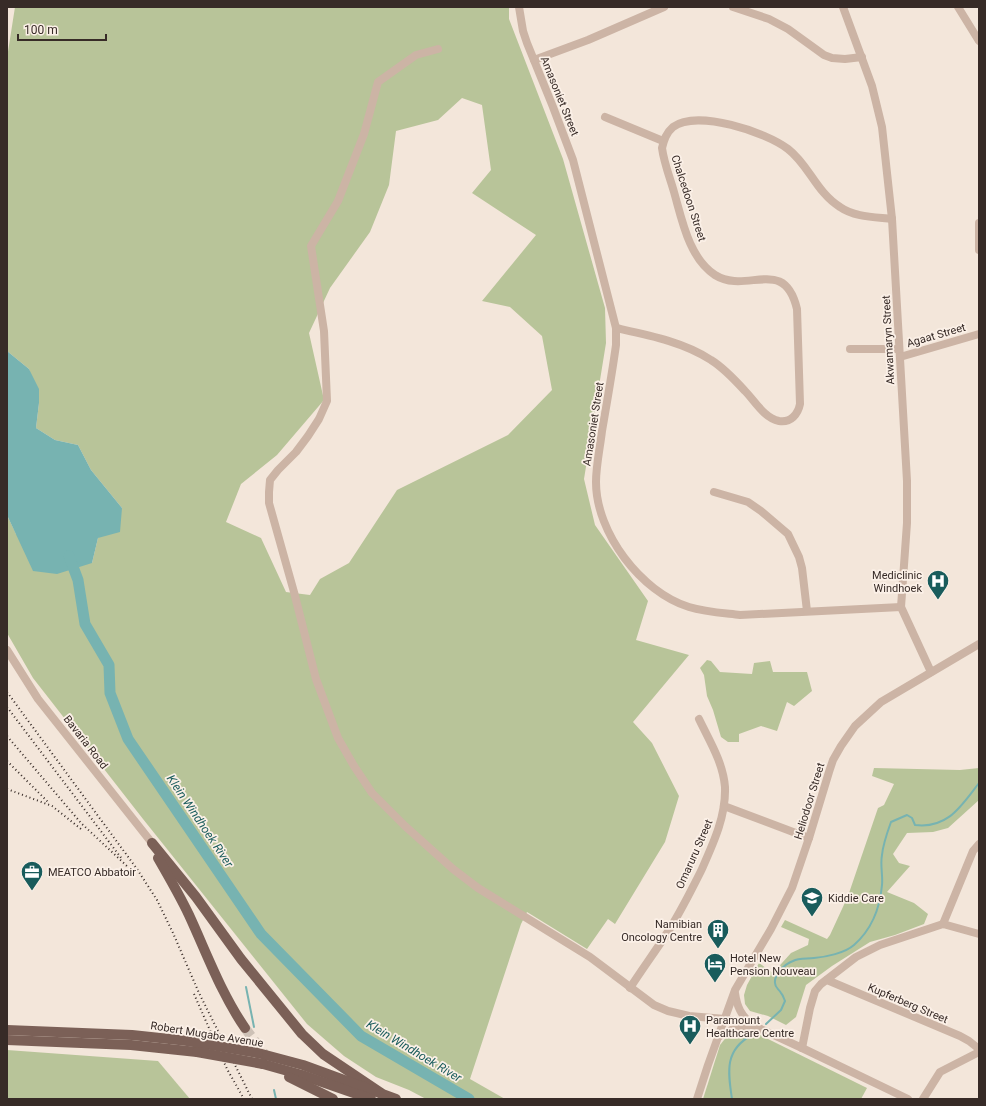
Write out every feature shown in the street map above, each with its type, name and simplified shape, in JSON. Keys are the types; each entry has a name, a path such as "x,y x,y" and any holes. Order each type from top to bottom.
{"main road":[{"path":"152,843 188,913 216,979 245,1028"},
{"path":"152,843 196,897 241,959 302,1034 323,1054 381,1093"},
{"name":"Robert Mugabe Avenue","path":"7,1030 132,1035 188,1041 258,1053 303,1070 370,1099"},
{"name":"Robert Mugabe Avenue","path":"7,1040 124,1044 197,1052 303,1070 365,1087 396,1099"},
{"path":"289,1077 332,1099"}],"street":[{"name":"Amasoniet Street","path":"519,7 523,31 573,160 616,328 616,345 596,482 597,496 603,518 624,559 650,584 663,594 688,606 720,613 740,615 901,607"},
{"path":"534,60 588,40 664,7"},
{"path":"733,7 769,19 788,29 832,58 844,59 862,57"},
{"name":"Akwamaryn Street","path":"842,7 862,57 880,114 892,219 907,481 907,518 901,607 931,672"},
{"path":"958,7 979,42"},
{"path":"438,48 416,55 378,82 364,134 338,201 311,246 324,331 327,401 308,436 296,452 270,480 268,492 269,503 316,679 338,738 372,794 447,864 478,888 590,957 654,1005 668,1011 689,1016 725,1019 752,1024"},
{"path":"606,116 664,141 667,133 678,124 697,121 717,122 755,132 788,149 802,164 828,199 841,208 856,214 892,219"},
{"name":"Chalcedoon Street","path":"616,328 668,342 700,353 726,371 771,418 779,421 786,421 794,417 799,409 797,309 795,299 791,291 780,281 773,279 733,281 720,277 708,268 694,250 685,231 663,154 662,148 664,141"},
{"path":"979,223 979,250"},
{"name":"Agaat Street","path":"850,349 900,353 979,334"},
{"path":"714,492 748,502 788,534 799,557 802,568 807,611"},
{"name":"Heliodoor Street","path":"697,1099 735,990 778,917 792,888 833,760 855,726 880,702 979,644"},
{"name":"Bavaria Road","path":"7,650 38,699 152,843"},
{"name":"Omaruru Street","path":"630,988 670,929 716,838 721,822 725,787 720,764 699,719"},
{"path":"724,806 809,838"},
{"path":"943,924 973,851 979,844"},
{"path":"802,1048 812,999 821,984 868,950 943,924 979,934"},
{"name":"Kupferberg Street","path":"827,980 960,1036 969,1041 979,1051"},
{"path":"735,990 739,1010 744,1018 752,1024 908,1099"},
{"path":"718,1037 735,1028 752,1024"},
{"path":"924,1099 940,1072 979,1051"}],"green space":[{"path":"15,7 509,7 509,19 563,159 605,308 606,343 584,479 595,525 648,601 636,640 689,655 633,722 652,743 679,796 665,842 615,924 608,919 587,949 527,912 521,924 470,1079 505,1099 426,1099 409,1090 376,1077 344,1056 307,1024 143,819 33,678 7,633 7,515 16,534 92,563 98,538 122,508 91,470 78,445 55,440 36,428 39,403 29,369 7,351 7,58","holes":["462,98 482,105 491,170 472,193 536,235 482,301 510,307 542,336 552,390 508,435 397,490 349,563 320,579 310,595 286,592 261,538 226,522 241,484 277,455 324,400 309,333 330,288 370,232 389,185 396,131 438,120"]},
{"path":"707,660 711,661 720,672 752,674 754,663 770,661 773,672 807,672 812,691 794,706 787,702 777,731 761,726 739,734 739,742 728,742 721,737 707,696 704,675 700,668"},
{"path":"874,768 960,770 979,768 979,800 948,828 933,832 907,833 893,854 899,863 910,866 887,892 914,903 928,914 924,924 895,935 870,942 832,966 806,985 796,1017 786,1025 768,1016 750,1011 745,1004 744,995 747,985 759,963 773,973 791,953 808,945 809,939 781,927 785,920 827,939 830,935 848,896 878,808 884,805 894,784 872,776"},
{"path":"739,1030 752,1031 867,1088 861,1099 703,1099 720,1045 728,1035"},
{"path":"7,1050 158,1061 190,1099 7,1099"}],"water":[{"path":"7,351 29,369 39,389 36,428 55,440 78,445 91,470 122,508 120,532 98,538 92,563 57,574 33,571 7,515"}],"waterway":[{"name":"Klein Windhoek River","path":"69,556 78,580 85,624 109,665 110,693 128,739 261,934 361,1036 469,1099"},
{"path":"766,1024 781,1010 785,1001 775,983 776,976 784,967 795,960 824,957 846,950 860,939 870,925 877,910 881,894 881,862 885,838 891,822 907,815 912,818 915,825 926,825 945,820 960,807 979,783"},
{"path":"246,987 254,1027"},
{"path":"732,1099 729,1071 732,1055 736,1048 752,1035"},
{"path":"274,1090 276,1099"}],"tunnel":[{"path":"245,1028 268,1059"}],"railway":[{"path":"7,692 137,869 157,900 199,993 252,1099"},
{"path":"7,707 122,859"},
{"path":"7,736 81,823 129,868"},
{"path":"7,761 49,803"},
{"path":"7,789 52,806 81,829"},
{"path":"194,994 227,1069 244,1099"}],"place":[{"name":"Mediclinic Windhoek","path":"938,600"},
{"name":"MEATCO Abbatoir","path":"32,892"},
{"name":"Kiddie Care","path":"812,918"},
{"name":"Namibian Oncology Centre","path":"718,950"},
{"name":"Hotel New Pension Nouveau","path":"715,984"},
{"name":"Paramount Healthcare Centre","path":"690,1046"}]}
